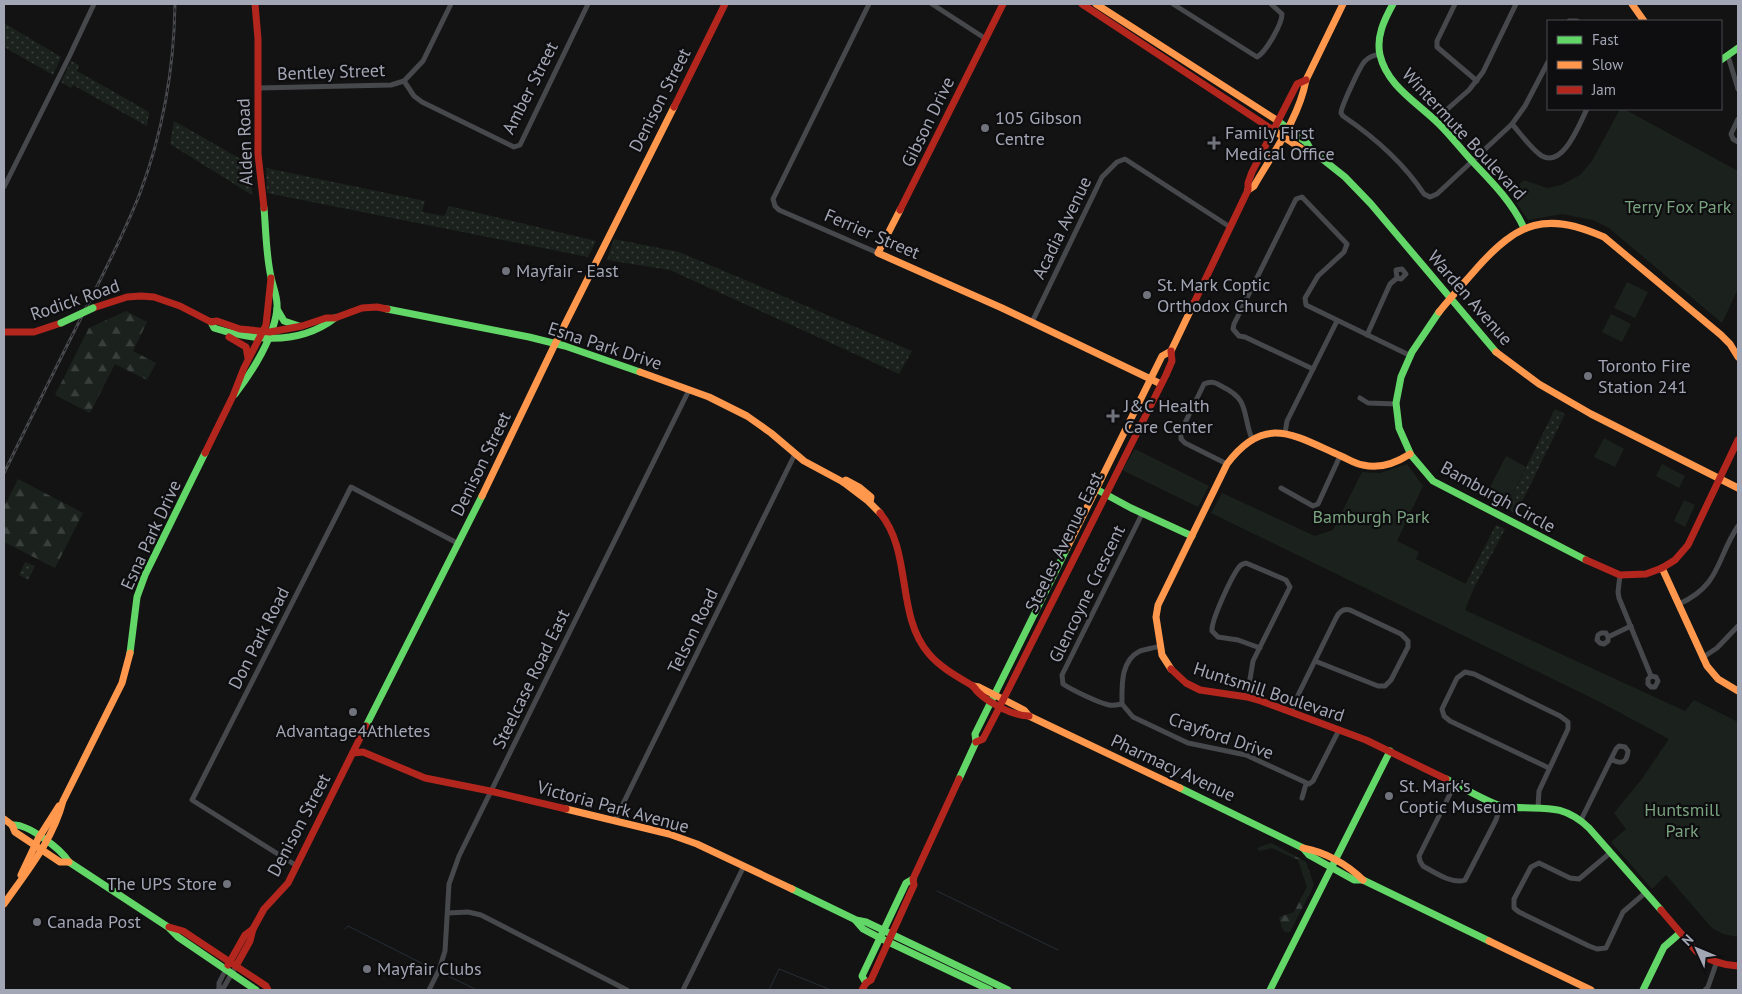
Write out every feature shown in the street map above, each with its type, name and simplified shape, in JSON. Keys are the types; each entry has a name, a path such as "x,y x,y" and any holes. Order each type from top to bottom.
{"street":[{"path":"4,187 94,4"},
{"name":"Alden Road","path":"255,4 260,182 271,278 276,290 277,309 274,323 265,335"},
{"name":"Bentley Street","path":"258,88 391,85 404,81 422,61 451,4"},
{"name":"Amber Street","path":"404,81 414,96 422,102 514,147 520,145 588,4"},
{"name":"Denison Street","path":"219,990 219,983 236,966 250,941 253,929 264,909 288,883 298,866 725,4"},
{"name":"Ferrier Street","path":"869,4 773,199 775,206 779,210 1032,322 1161,384"},
{"path":"932,4 986,39"},
{"name":"Gibson Drive","path":"878,253 1003,4"},
{"path":"1173,4 1257,57 1266,50 1281,23 1282,14 1271,4"},
{"name":"Steeles Avenue East","path":"1248,190 1254,186 1306,90 1306,80 1342,4"},
{"name":"Wintermute Boulevard","path":"1392,4 1381,29 1380,54 1386,72 1394,82 1435,120 1472,161 1510,204 1524,228"},
{"path":"1455,4 1437,40 1437,47 1476,81"},
{"path":"1435,120 1483,72 1516,4"},
{"path":"1632,4 1643,20"},
{"name":"Warden Avenue","path":"1090,5 1278,121 1307,143 1311,150 1357,189 1490,347 1518,371 1603,422 1738,488"},
{"name":"Warden Avenue","path":"1090,5 1282,136 1302,149 1311,150"},
{"path":"1738,48 1724,58 1738,89"},
{"path":"1380,54 1370,58 1361,67 1340,110 1343,116 1376,140 1428,196 1436,195 1512,124 1525,106 1547,64"},
{"name":"Steeles Avenue East","path":"976,742 983,739 1161,384 1172,361 1171,352 1248,190 1248,183 1252,172 1297,84 1306,80"},
{"path":"1512,124 1540,154 1550,158 1561,154 1567,148 1586,110"},
{"path":"1738,119 1731,134 1733,139 1738,142"},
{"name":"Acadia Avenue","path":"1032,322 1102,177 1117,162 1125,159 1230,227"},
{"path":"1313,369 1245,337 1239,336 1233,329 1296,199 1302,196 1346,244 1344,252 1318,276 1304,300 1308,307 1411,356"},
{"name":"Bamburgh Circle","path":"1738,357 1730,344 1721,335 1604,238 1584,228 1552,222 1524,228 1503,241 1450,299 1425,330 1411,356 1399,382 1397,404 1400,430 1410,454 1424,472 1442,487 1551,543 1620,575 1646,574 1662,568 1675,560 1688,545 1738,440"},
{"name":"Alden Road","path":"265,335 269,307 268,292 271,278"},
{"path":"1367,335 1387,289 1397,278"},
{"name":"Rodick Road","path":"4,332 34,332 61,323 117,298 139,295 163,299 212,325 217,321 265,335"},
{"name":"Esna Park Drive","path":"4,904 39,848 52,815 63,801 122,683 129,661 137,596 145,575 234,396 238,380 247,362 265,335 326,318 335,318 362,308 376,307 471,325 555,344 689,390 723,403 747,416 796,454 843,482 844,485 856,492 867,502 870,502 886,520 899,551 910,620 919,639 931,657 940,666 973,686 979,687 993,698"},
{"path":"277,309 284,320 302,326"},
{"name":"Esna Park Drive","path":"265,335 287,337 306,333 328,325 335,318"},
{"path":"1285,433 1287,421 1337,321"},
{"path":"212,325 226,336 241,342 246,347 249,353 247,362"},
{"name":"Esna Park Drive","path":"234,396 244,384 265,335"},
{"name":"Steeles Avenue East","path":"862,990 866,983 871,980 893,934 914,886 913,879 976,742 975,734 1162,356 1171,352"},
{"path":"1227,464 1185,443 1181,439 1181,431 1204,384 1213,382 1233,392 1240,398 1252,439 1269,434 1285,433 1302,438 1361,465 1379,466 1395,463 1410,454"},
{"name":"Steelcase Road East","path":"429,990 439,970 445,951 448,884 452,872 490,791 689,390"},
{"path":"1360,398 1368,403 1397,404"},
{"name":"Huntsmill Boulevard","path":"1252,439 1243,445 1227,464 1158,605 1156,617 1160,646 1162,655 1170,670 1186,683 1200,690 1247,697 1366,740 1500,806 1538,807 1560,810 1581,820 1696,952 1716,964 1738,966"},
{"name":"Telson Road","path":"615,820 796,454"},
{"path":"1281,488 1313,506 1318,504 1340,456"},
{"name":"Don Park Road","path":"298,866 192,800 194,795 351,486 459,544"},
{"path":"1096,489 1142,514 1192,536"},
{"name":"Glencoyne Crescent","path":"1122,704 1109,705 1099,702 1063,684 1062,675 1142,514"},
{"path":"1679,604 1697,594 1714,575 1738,526"},
{"path":"1247,697 1253,661 1260,648 1290,587 1286,580 1246,562 1240,565 1216,613 1212,626 1213,633 1218,637 1238,640 1260,648"},
{"path":"1662,568 1702,658 1718,679 1738,692"},
{"path":"1620,575 1618,595 1651,676"},
{"path":"1291,712 1315,661 1339,612 1350,610 1401,634 1408,641 1408,647 1391,680 1385,686 1378,686 1315,661"},
{"path":"1608,637 1631,626"},
{"path":"1702,658 1717,648 1738,626"},
{"path":"1122,704 1124,672 1130,659 1140,651 1160,646"},
{"path":"1538,807 1539,791 1569,724 1566,719 1474,674 1465,672 1459,675 1442,709 1444,716 1450,721 1549,768"},
{"name":"Pharmacy Avenue","path":"993,698 1022,717 1028,716 1303,848 1309,855 1334,864 1354,880 1363,880 1591,990"},
{"name":"Crayford Drive","path":"1122,704 1132,717 1188,743 1246,755 1306,784"},
{"path":"1302,798 1306,784 1313,782 1339,730"},
{"name":"Victoria Park Avenue","path":"353,753 363,752 425,778 615,820 697,844 856,920 866,922 893,934 1008,990"},
{"path":"1270,990 1390,752"},
{"path":"1581,820 1611,759"},
{"path":"1455,784 1419,856 1423,866 1453,881 1461,882 1465,880 1496,820 1500,806"},
{"path":"4,819 12,825 15,832 60,862 69,862 168,927 178,937 256,990"},
{"path":"12,825 19,824 66,855 69,862"},
{"path":"1610,853 1579,879 1570,878 1539,863 1534,864 1514,899 1514,908 1600,950 1606,948 1623,912 1645,892"},
{"path":"683,990 744,866"},
{"name":"Steeles Avenue East","path":"866,983 862,976 906,883 913,879"},
{"path":"448,913 468,912 481,915 627,990"},
{"name":"Victoria Park Avenue","path":"856,920 863,929 889,943 990,990"},
{"path":"168,927 183,931 266,986 268,990"},
{"name":"Denison Street","path":"229,972 230,962 244,935 253,929"},
{"path":"1643,990 1664,947 1680,933"},
{"path":"1708,989 1716,964"}],"green space":[{"path":"4,23 61,57 53,75 4,47"},
{"path":"71,61 79,65 77,71 149,112 147,126 73,85 71,88 61,82"},
{"name":"Terry Fox Park","path":"1619,110 1626,110 1738,171 1738,289 1722,323 1609,228 1593,220 1562,214 1528,220 1510,193 1524,180 1547,188 1561,185 1580,175 1592,161"},
{"path":"174,121 251,165 252,195 170,144"},
{"path":"266,168 425,201 422,212 444,216 449,206 596,241 588,257 267,193"},
{"path":"614,239 679,252 912,351 899,374 670,270 607,260"},
{"path":"1627,282 1648,292 1635,318 1614,308"},
{"path":"126,311 147,322 133,351 156,363 147,380 115,364 90,413 55,395 89,328"},
{"path":"1611,314 1631,324 1622,342 1602,332"},
{"path":"1555,409 1565,414 1516,514 1506,508"},
{"path":"1604,438 1624,449 1615,467 1594,457"},
{"path":"1135,449 1209,486 1198,507 1122,470"},
{"path":"1506,456 1526,467 1509,501 1488,491"},
{"name":"Huntsmill Park","path":"1407,464 1423,486 1397,541 1419,552 1416,559 1474,588 1465,610 1685,711 1694,700 1738,722 1738,937 1723,934 1712,928 1666,875 1652,889 1611,842 1626,829 1614,813 1641,780 1669,739 1598,701 1211,513 1222,493 1315,536 1333,530 1362,472 1380,473"},
{"path":"1662,464 1685,476 1679,488 1656,476"},
{"path":"18,479 83,513 55,568 4,542 4,507"},
{"path":"1684,500 1695,505 1685,527 1674,521"},
{"path":"1496,525 1505,529 1474,588 1465,585"},
{"path":"25,562 35,566 28,580 19,575"},
{"path":"1271,843 1306,862 1314,885 1290,932 1285,932 1282,928 1279,917 1294,912 1307,887 1298,860 1272,848 1259,851 1257,848"}],"waterway":[{"path":"937,891 1058,950"},
{"path":"345,929 348,926 431,968"},
{"path":"769,990 779,969 831,990"},
{"path":"446,975 477,990"}],"railway":[{"path":"4,473 112,257 140,193 155,147 166,100 170,76 175,4"}],"traffic: fast":[{"path":"1393,4 1384,22 1379,42 1380,55 1389,76 1404,93 1431,116 1494,185 1508,201 1524,228"},
{"path":"1722,59 1738,48"},
{"path":"1278,121 1307,143 1311,150 1345,177 1371,204 1496,352"},
{"path":"235,394 262,353 272,330 277,308 268,260 264,208"},
{"path":"61,323 93,308"},
{"path":"277,309 284,321 299,326"},
{"path":"387,309 529,337 565,346 640,372"},
{"path":"1439,312 1412,352 1401,377 1396,403 1399,428 1411,455 1433,481 1586,560"},
{"path":"211,322 214,328 245,336 276,338 307,333 335,318"},
{"path":"130,653 137,597 145,575 205,453"},
{"path":"1096,489 1131,508 1192,536"},
{"path":"366,726 482,496"},
{"path":"959,779 976,742 975,734 1067,548"},
{"path":"1270,990 1390,751"},
{"path":"1446,779 1497,805 1547,808 1567,813 1578,819 1589,828 1661,910"},
{"path":"1180,788 1303,848 1309,855 1354,880 1363,880 1489,941"},
{"path":"12,825 18,825 35,832 59,850 69,862 168,927 178,937 256,990"},
{"path":"866,983 862,976 906,883 913,879"},
{"path":"792,889 1008,990"},
{"path":"856,921 863,929 880,938 990,990"},
{"path":"1643,990 1664,947 1680,933"}],"traffic: slow":[{"path":"1096,4 1278,121"},
{"path":"1248,190 1254,186 1291,122 1298,108 1306,80 1343,4"},
{"path":"1632,4 1643,20"},
{"path":"482,496 555,344 674,107"},
{"path":"1273,130 1302,149 1311,150"},
{"path":"900,210 878,253 1002,308 1161,384"},
{"path":"1439,312 1477,268 1506,240 1534,225 1549,223 1565,224 1604,237 1721,335 1730,344 1738,357"},
{"path":"1067,548 1162,356 1171,351 1194,303"},
{"path":"1496,352 1539,384 1591,414 1738,488"},
{"path":"640,372 709,397 747,416 771,433 804,461 843,482 880,513"},
{"path":"1171,669 1162,655 1156,617 1158,605 1227,464 1241,448 1254,438 1281,433 1295,436 1354,463 1369,466 1387,464 1410,454"},
{"path":"843,482 846,480 859,487 871,497 870,502"},
{"path":"1662,568 1707,666 1718,679 1738,691"},
{"path":"4,904 38,855 53,829 63,801 122,683 130,653"},
{"path":"973,686 979,687 1024,710 1029,716 1180,788"},
{"path":"21,875 38,839 59,806"},
{"path":"566,809 669,834 697,844 792,889"},
{"path":"4,819 12,825 15,832 60,862 69,862"},
{"path":"1303,848 1319,852 1335,860 1363,880"},
{"path":"1489,941 1591,990"}],"traffic: jam":[{"path":"255,4 258,39 258,154 264,208"},
{"path":"674,107 725,4"},
{"path":"900,210 1003,4"},
{"path":"1082,4 1273,130"},
{"path":"1194,303 1248,190 1248,183 1252,172 1297,84 1306,80"},
{"path":"205,453 266,325 271,278"},
{"path":"93,308 127,297 154,297 180,306 211,322 217,321 240,329 270,332 302,326 326,318 335,318 362,308 377,307 387,309"},
{"path":"4,332 34,332 61,323"},
{"path":"229,337 246,347 248,358"},
{"path":"976,742 983,739 997,712 1166,375 1172,361 1171,351"},
{"path":"1586,560 1620,575 1646,574 1662,568 1675,560 1688,545 1738,440"},
{"path":"880,513 890,529 897,546 912,621 918,638 929,654 944,668 973,686 990,702 1014,713 1029,716"},
{"path":"1171,669 1186,683 1200,690 1261,701 1366,740 1446,779"},
{"path":"236,966 250,941 253,929 264,909 288,883 366,726"},
{"path":"353,753 363,752 425,778 566,809"},
{"path":"862,990 866,983 871,980 914,885 913,879 959,779"},
{"path":"1661,910 1696,951 1716,962 1738,966"},
{"path":"169,927 183,931 266,986 268,990"},
{"path":"228,965 245,935 253,929"}],"place":[{"name":"105 Gibson Centre","path":"985,128"},
{"name":"Family First Medical Office","path":"1214,143"},
{"name":"Mayfair - East","path":"506,271"},
{"name":"St. Mark Coptic Orthodox Church","path":"1147,295"},
{"name":"Toronto Fire Station 241","path":"1588,376"},
{"name":"J&C Health Care Center","path":"1113,416"},
{"name":"Advantage4Athletes","path":"353,712"},
{"name":"St. Mark's Coptic Museum","path":"1389,796"},
{"name":"The UPS Store","path":"227,884"},
{"name":"Canada Post","path":"37,922"},
{"name":"Mayfair Clubs","path":"367,969"}],"park label":[{"name":"Bamburgh Park","path":"1371,517"}]}
